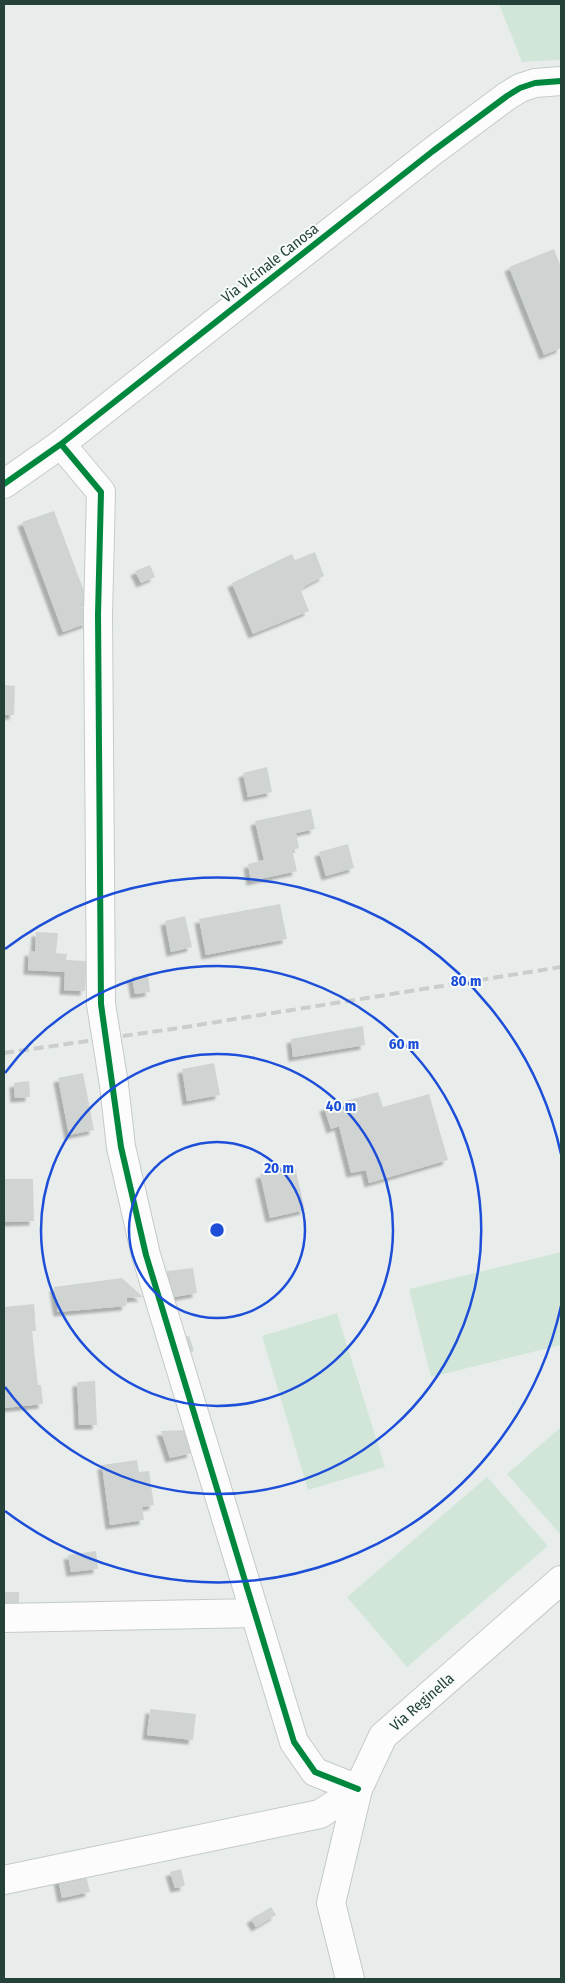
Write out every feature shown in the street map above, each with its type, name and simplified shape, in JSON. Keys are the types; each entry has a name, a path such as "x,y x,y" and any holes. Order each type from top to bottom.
{"street":[{"name":"Via Vicinale Canosa","path":"4,484 61,444 418,163 507,96 520,88 535,83 561,81"},
{"path":"61,444 101,492 98,615 100,1004 114,1085 121,1146 146,1255 294,1742 315,1772 358,1789"},
{"name":"Via Reginella","path":"350,1979 331,1903 358,1789 383,1736 561,1580"},
{"path":"4,1618 255,1613"},
{"path":"4,1880 320,1814 358,1789"}],"green space":[{"path":"499,4 561,4 561,60 522,62"},
{"path":"561,1252 561,1345 431,1377 409,1289"},
{"path":"337,1313 385,1467 308,1490 262,1336"},
{"path":"561,1427 561,1535 507,1474"},
{"path":"487,1477 548,1546 407,1667 347,1597"}],"building":[{"path":"554,249 561,267 561,348 544,355 509,267"},
{"path":"54,511 88,602 81,604 88,623 63,632 22,522"},
{"path":"315,552 324,576 305,586 301,591 309,611 253,634 232,583 292,554 295,560"},
{"path":"150,565 155,577 141,583 135,571"},
{"path":"4,685 15,686 14,715 4,715"},
{"path":"267,767 272,792 248,797 243,773"},
{"path":"311,809 315,829 296,833 299,848 292,850 297,871 251,881 248,864 264,860 255,821"},
{"path":"348,844 354,868 326,876 319,852"},
{"path":"280,904 287,939 206,955 199,919"},
{"path":"185,916 192,947 171,952 165,921"},
{"path":"36,932 58,933 56,953 67,954 66,960 87,961 85,991 64,990 65,972 28,970 29,951 35,952"},
{"path":"148,975 150,992 135,994 132,977"},
{"path":"363,1026 365,1045 293,1057 291,1039"},
{"path":"214,1063 220,1095 187,1101 182,1069"},
{"path":"83,1073 94,1130 69,1135 58,1078"},
{"path":"29,1081 30,1097 15,1098 14,1083"},
{"path":"378,1092 383,1107 429,1094 448,1160 369,1183 366,1170 351,1173 339,1126 331,1129 324,1107"},
{"path":"295,1167 305,1210 270,1218 260,1174"},
{"path":"4,1179 33,1179 34,1221 4,1222"},
{"path":"193,1268 197,1293 169,1298 167,1271"},
{"path":"122,1278 143,1297 127,1298 126,1306 58,1312 54,1287"},
{"path":"34,1304 36,1331 32,1331 38,1385 41,1385 43,1404 4,1408 4,1307"},
{"path":"189,1336 194,1351 182,1355 177,1339"},
{"path":"95,1381 97,1425 79,1425 77,1382"},
{"path":"185,1430 192,1453 170,1458 161,1431"},
{"path":"137,1460 139,1472 149,1471 154,1505 142,1507 144,1520 110,1525 102,1465"},
{"path":"96,1551 98,1569 71,1572 68,1555"},
{"path":"4,1592 19,1592 19,1608 4,1608"},
{"path":"150,1709 196,1714 193,1740 147,1735"},
{"path":"181,1869 185,1886 175,1888 170,1872"},
{"path":"85,1871 90,1892 62,1898 58,1878"},
{"path":"271,1907 276,1915 256,1927 251,1919"}],"railway":[{"path":"4,1053 179,1028 561,967"}],"cycle path":[{"path":"4,484 61,444 433,151 507,96 520,88 535,83 561,81"},
{"path":"61,444 101,492 98,615 101,1004 121,1147 146,1255 294,1742 315,1772 358,1789"}]}
